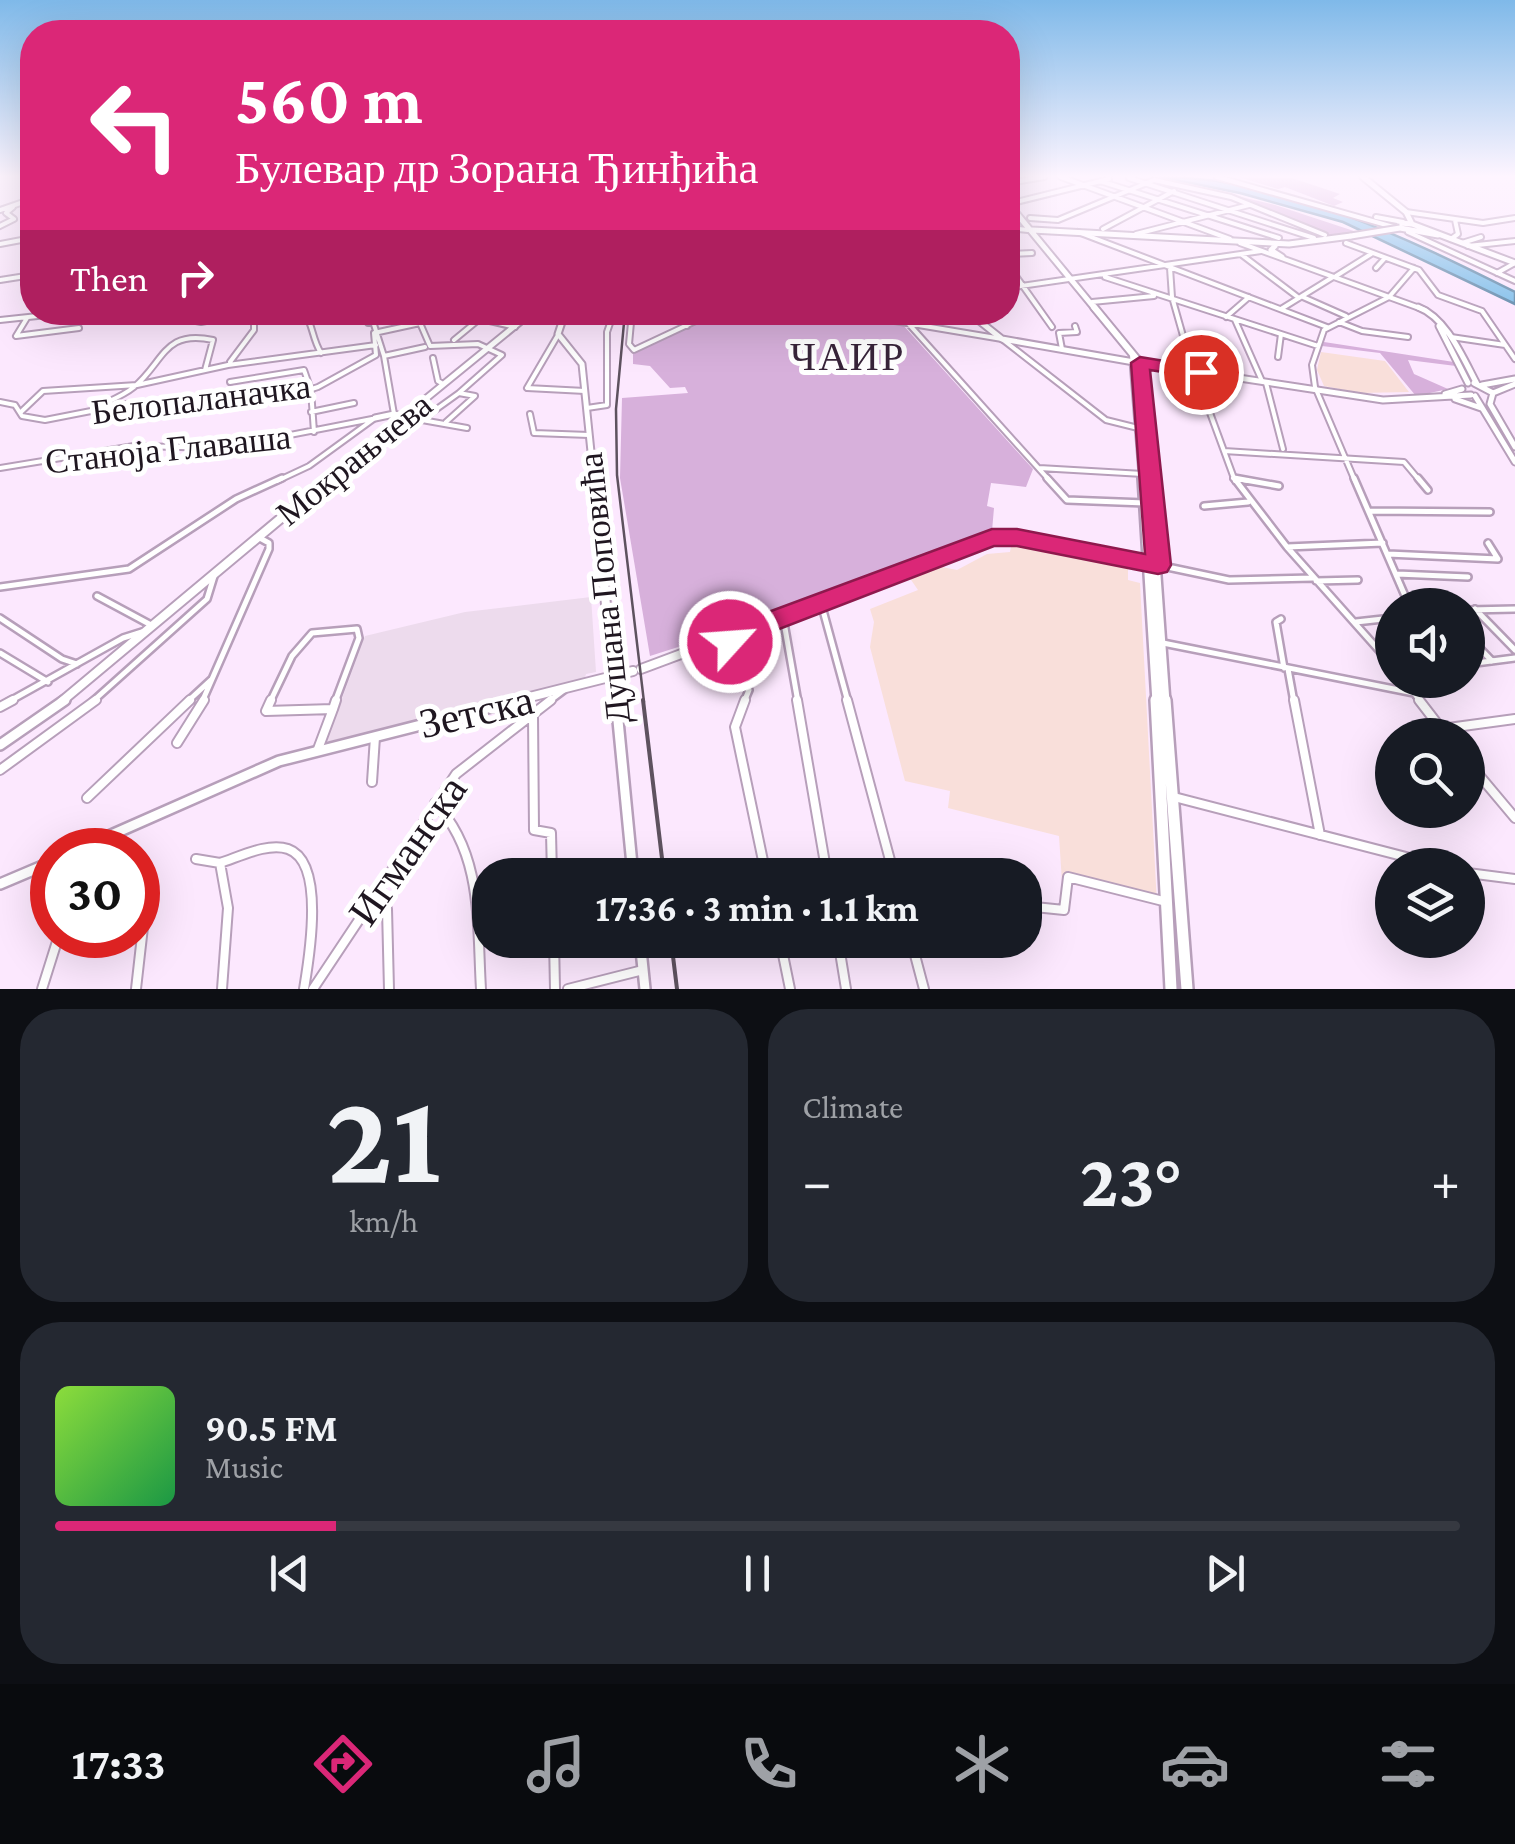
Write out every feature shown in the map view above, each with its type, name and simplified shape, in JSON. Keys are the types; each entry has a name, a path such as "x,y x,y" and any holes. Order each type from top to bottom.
{"main road":[{"path":"1024,223 1137,362 1163,642 1186,989"},
{"path":"1029,229 1278,242 1351,236 1406,226 1515,263"},
{"path":"1192,238 1210,235 1233,240"},
{"path":"1278,242 1270,249 1282,257"},
{"path":"1137,362 1145,503 1154,564 1171,989"}],"street":[{"path":"1062,223 1072,231 1328,327"},
{"path":"1102,229 1113,223"},
{"path":"1136,234 1177,223"},
{"path":"1184,223 1210,235"},
{"path":"1227,223 1278,242"},
{"path":"1269,223 1314,238"},
{"path":"1296,223 1325,235"},
{"path":"1395,223 1515,282"},
{"path":"1452,239 1458,234 1456,223"},
{"path":"1020,229 1029,229"},
{"path":"0,235 1,244"},
{"path":"1465,244 1481,237"},
{"path":"1233,240 1334,276"},
{"path":"1233,240 1428,311 1491,396 1515,447"},
{"path":"1465,244 1515,241"},
{"path":"1346,243 1421,271 1427,286 1440,298 1482,311 1515,360"},
{"path":"1020,286 1261,252"},
{"path":"1020,254 1032,253"},
{"path":"1280,309 1372,253"},
{"path":"1242,254 1300,298 1346,316"},
{"path":"1376,268 1386,258"},
{"path":"1497,273 1515,263"},
{"path":"1167,266 1172,270 1172,297 1194,371 1233,478 1248,502 1375,646"},
{"path":"1402,588 1318,391 1312,368 1328,327 1390,296 1414,268"},
{"path":"1102,276 1318,346"},
{"path":"1020,281 1052,327"},
{"path":"1092,302 1160,295"},
{"path":"1390,296 1435,320 1465,386 1515,462"},
{"path":"1226,317 1249,297"},
{"path":"1235,320 1264,383 1283,448"},
{"path":"1337,322 1366,332 1408,337"},
{"path":"23,325 16,336 79,328"},
{"path":"228,364 250,336 251,325"},
{"path":"310,325 311,338 321,353"},
{"path":"374,325 394,414 440,426 475,396 459,393"},
{"path":"20,412 43,391 137,384 228,364 376,345 376,332 410,325"},
{"path":"421,325 427,346"},
{"path":"384,356 454,340 473,325"},
{"path":"505,325 515,327"},
{"name":"Мокрањчева","path":"0,745 69,698 216,570 446,384 495,350 517,325"},
{"path":"561,325 527,388 585,390"},
{"path":"586,408 607,405 610,325"},
{"path":"631,325 629,344 634,350 687,326"},
{"path":"908,325 1068,501 1145,503"},
{"path":"918,325 1382,400 1491,396 1515,382"},
{"path":"984,325 1106,420 1141,429"},
{"path":"1062,349 1059,333 1078,332 1075,326"},
{"name":"Душана Поповића","path":"558,334 582,362 631,858"},
{"path":"1278,357 1281,334"},
{"path":"1451,338 1510,349"},
{"path":"89,410 137,384 163,348 178,341 213,340 205,370"},
{"path":"420,421 500,359 495,350 454,340"},
{"name":"Белопаланачка","path":"0,402 14,405 22,416 45,420 141,402 206,405 311,390 376,354 376,345"},
{"path":"432,358 438,381 446,384"},
{"path":"244,380 251,364"},
{"path":"230,382 304,370 311,390 314,432"},
{"path":"1472,375 1497,383"},
{"path":"1419,400 1465,386 1515,382"},
{"path":"1444,398 1470,402 1484,410"},
{"path":"311,412 354,403"},
{"name":"Станоја Главаша","path":"0,468 118,448 223,448 394,414"},
{"path":"530,414 534,433 589,435"},
{"path":"0,586 129,568 236,500 325,456 375,418"},
{"path":"446,422 466,428"},
{"path":"1224,451 1404,462 1428,490"},
{"path":"1038,468 1143,474"},
{"path":"1233,478 1278,486"},
{"path":"1204,506 1248,502"},
{"path":"1369,511 1490,512"},
{"name":"Зетска","path":"123,828 244,774 375,734 637,670 1002,536 1154,564"},
{"path":"177,743 214,676 269,549 270,544 258,537"},
{"path":"1287,547 1383,542"},
{"path":"1388,554 1498,559 1488,543"},
{"path":"1154,564 1202,575 1265,582 1358,580"},
{"name":"Мокрањчева","path":"0,770 96,699 203,605 216,570"},
{"path":"1396,574 1468,576"},
{"path":"97,596 148,628"},
{"path":"821,602 889,858"},
{"path":"1485,609 1515,609"},
{"path":"784,617 824,858"},
{"path":"0,618 62,659 77,664"},
{"path":"1282,619 1276,622 1320,836"},
{"path":"1354,622 1375,620"},
{"path":"1485,622 1515,650"},
{"path":"0,707 148,628"},
{"path":"318,750 334,708 360,638 357,630 312,633 292,656 266,711 334,708"},
{"path":"729,637 740,679 748,690 736,727 763,858"},
{"path":"1163,642 1375,686"},
{"path":"0,653 48,682"},
{"path":"1485,654 1492,661"},
{"path":"1485,662 1515,658"},
{"path":"87,798 214,676"},
{"name":"Игманска","path":"314,989 463,766 564,690"},
{"path":"1418,698 1433,718"},
{"path":"532,716 534,830 551,833 552,858"},
{"path":"1485,726 1514,721"},
{"path":"372,782 375,734"},
{"path":"1485,782 1515,818"},
{"path":"1172,796 1375,850"},
{"path":"435,804 450,815 464,840 472,879 481,989"},
{"path":"196,859 220,863 279,848 292,849 300,856 308,871 313,908 304,989"},
{"path":"220,863 228,908 222,989"},
{"path":"0,884 30,871"},
{"path":"1485,875 1515,879"},
{"path":"1042,908 1064,910 1068,877 1166,902"},
{"path":"378,890 387,909 389,989"},
{"path":"42,989 52,958"},
{"path":"136,989 140,958"},
{"path":"554,958 555,989"},
{"path":"642,958 646,989"},
{"path":"784,958 790,989"},
{"path":"841,958 846,989"},
{"path":"916,958 924,989"},
{"path":"568,989 643,970"}],"shaded area":[{"path":"1300,223 1330,223 1360,233 1332,237"},
{"path":"695,325 903,325 1033,469 1026,487 991,483 987,506 994,508 992,531 722,633 650,656 620,478 622,398 688,393 685,387 670,388 650,366 633,364 633,354"},
{"path":"1324,342 1454,362 1456,366 1408,360 1414,374 1448,389 1416,396 1380,353 1322,346"},
{"path":"1321,352 1385,361 1409,392 1360,393 1324,386 1317,370"},
{"path":"1012,541 1120,561 1121,566 1128,568 1128,580 1140,583 1157,904 1062,882 1059,836 948,808 950,791 905,781 870,647 874,622 870,609 918,590 907,574 932,565 957,570 987,554 1010,552"},
{"path":"591,597 596,672 586,674 584,681 326,742 365,636 465,612"}],"water":[{"path":"1345,223 1365,223 1432,252 1515,292 1515,304"}],"railway":[{"path":"624,325 616,409 617,475 644,702"},
{"path":"643,700 662,858"},
{"path":"673,958 677,989"}],"district":[{"name":"ЧАИР","path":"848,356"}],"route":[{"path":"730,642 729,637 1002,536 1158,565 1140,363 1201,372"}]}
